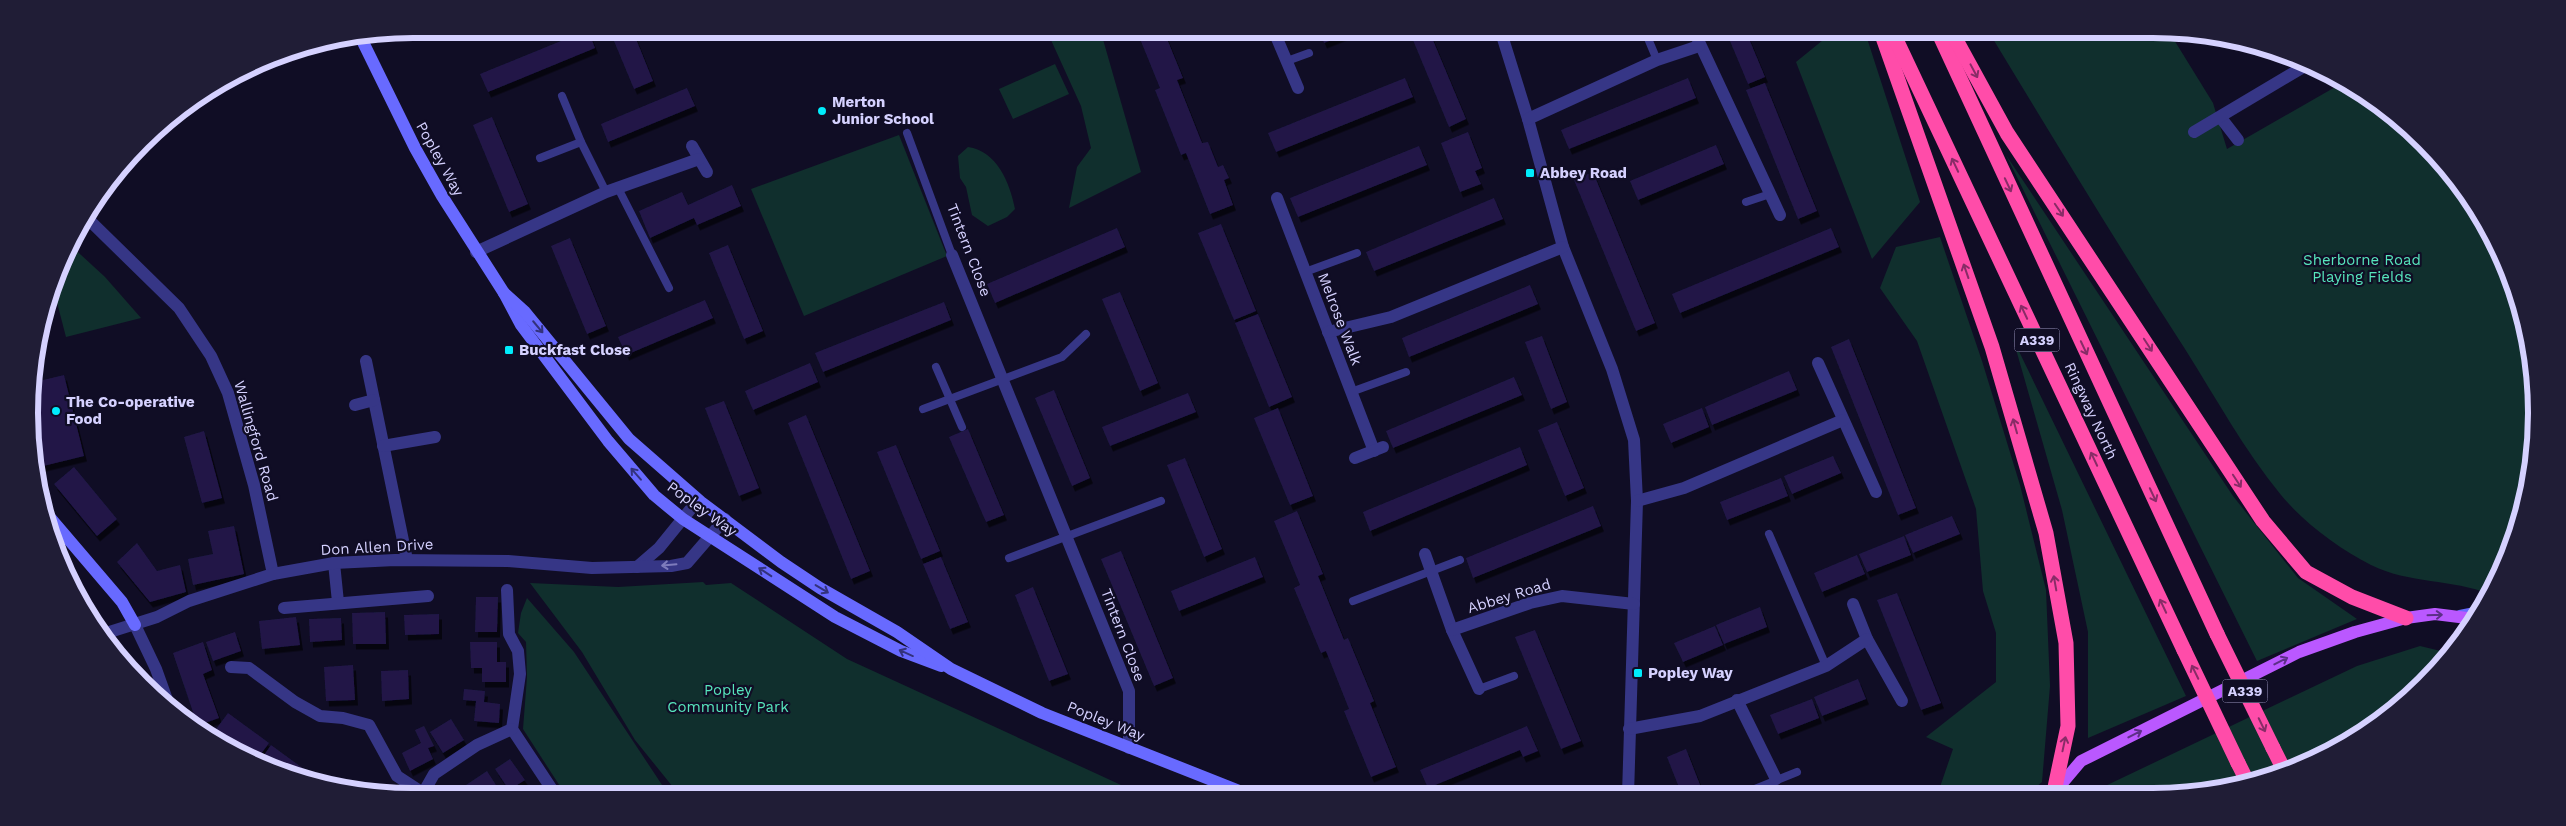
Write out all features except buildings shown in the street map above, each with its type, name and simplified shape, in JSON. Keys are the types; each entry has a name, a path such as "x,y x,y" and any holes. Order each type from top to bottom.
{"highway":[{"path":"1883,38 1992,347 2046,533 2066,643 2068,726 2055,788"},
{"name":"Ringway North","path":"1895,38 2245,777"},
{"name":"Ringway North","path":"1941,38 2217,634 2282,766"},
{"path":"1955,38 2007,133 2263,521 2306,572 2352,597 2406,618"}],"main road":[{"path":"2058,788 2081,761 2300,652 2356,632 2406,618 2436,614 2468,618"}],"street":[{"path":"1277,38 1298,88"},
{"path":"1503,38 1528,119 1563,247 1612,369 1634,440 1637,501 1628,788"},
{"path":"1696,38 1780,215"},
{"name":"Popley Way","path":"363,41 415,148 476,252 504,293 521,325 608,441 654,495 683,519 835,616 901,651 951,669 1042,713 1232,788"},
{"path":"1528,119 1657,60 1699,46"},
{"path":"2194,132 2221,118 2302,68"},
{"path":"2221,118 2238,140"},
{"path":"692,146 707,172"},
{"path":"476,252 612,190 699,159"},
{"name":"Melrose Walk","path":"1277,198 1351,392 1378,449 1355,458"},
{"name":"Wallingford Road","path":"90,221 179,308 210,356 228,394 254,485 272,574"},
{"path":"1328,332 1391,317 1563,247"},
{"name":"Tintern Close","path":"952,255 1129,691 1129,748"},
{"name":"Popley Way","path":"504,293 525,312 629,439 698,500 788,567 897,632 951,669"},
{"path":"366,361 407,560"},
{"path":"1818,363 1876,492"},
{"path":"355,405 374,400"},
{"path":"1637,501 1684,488 1843,420"},
{"path":"383,446 435,437"},
{"path":"637,567 659,548 698,500"},
{"name":"Don Allen Drive","path":"108,633 135,625 189,601 272,574 334,563 407,560 508,561 592,568 688,563 725,519"},
{"path":"53,521 122,602 156,669 165,695"},
{"path":"1425,554 1452,630 1479,689"},
{"path":"334,563 338,602"},
{"path":"507,590 509,634 518,651 520,674 512,729 551,788"},
{"path":"284,608 428,596"},
{"name":"Abbey Road","path":"1452,630 1530,603 1562,596 1634,604"},
{"path":"1853,604 1867,639 1902,701"},
{"path":"2460,616 2470,614"},
{"path":"1629,729 1700,716 1826,666 1867,639"},
{"path":"231,667 249,668 295,702 320,716 343,718 369,725 397,776 413,788"},
{"path":"1737,700 1776,779"},
{"path":"426,788 434,774 477,745 512,729"}],"lane":[{"path":"1648,38 1657,60"},
{"path":"1287,61 1309,53"},
{"path":"562,96 580,142 612,190 669,288"},
{"name":"Tintern Close","path":"907,133 952,255"},
{"path":"540,158 580,142"},
{"path":"1746,202 1770,194"},
{"path":"1305,272 1357,253"},
{"path":"923,409 1062,357 1086,334"},
{"path":"936,367 962,427"},
{"path":"1351,392 1406,372"},
{"path":"1009,558 1067,538 1161,501"},
{"path":"1770,534 1826,666"},
{"path":"1353,601 1460,560"},
{"path":"1479,689 1514,676"},
{"path":"1756,788 1797,772"}],"green space":[{"path":"1050,38 1103,38 1141,172 1069,208 1077,167 1091,148 1081,106"},
{"path":"1826,38 1867,38 1920,202 1872,259 1796,62"},
{"name":"Sherborne Road Playing Fields","path":"1993,38 2173,38 2213,103 2227,149 2337,86 2382,115 2419,147 2451,184 2490,247 2509,292 2516,316 2525,364 2528,388 2528,438 2521,486 2509,534 2483,592 2415,579 2385,571 2347,551 2322,534 2300,515 2281,495 2255,460 2110,230"},
{"path":"1055,64 1069,94 1013,119 999,89"},
{"path":"899,135 947,256 804,316 751,189"},
{"path":"968,147 987,155 1001,170 1013,199 1015,209 1007,217 988,226 972,215 966,187 960,178 958,156"},
{"path":"2006,155 2233,496 2298,578 2357,619 2257,661"},
{"path":"1940,237 1982,361 2020,485 2046,590 2050,686 2042,782 2035,788 1938,788 1953,749 1926,737 1996,682 1996,633 1983,591 1976,509 1917,341 1880,288 1896,247"},
{"path":"75,249 105,277 141,318 66,337 56,297"},
{"path":"2013,339 2186,696 2088,738 2088,632 2062,510"},
{"name":"Popley Community Park","path":"703,582 706,585 731,583 847,659 1128,788 674,788 635,740 582,652 530,583 618,587"},
{"path":"527,598 574,652 664,788 561,788 523,729 527,677 526,642 518,633 521,613"},
{"path":"2420,646 2443,652 2419,679 2382,711 2341,738 2297,760 2250,776 2202,785 2178,788 2102,788 2103,787 2357,666"}],"place":[{"name":"Merton Junior School","path":"822,111"},
{"name":"Abbey Road","path":"1530,173"},
{"name":"Buckfast Close","path":"509,350"},
{"name":"The Co-operative Food","path":"56,411"},
{"name":"Popley Way","path":"1638,673"}]}
